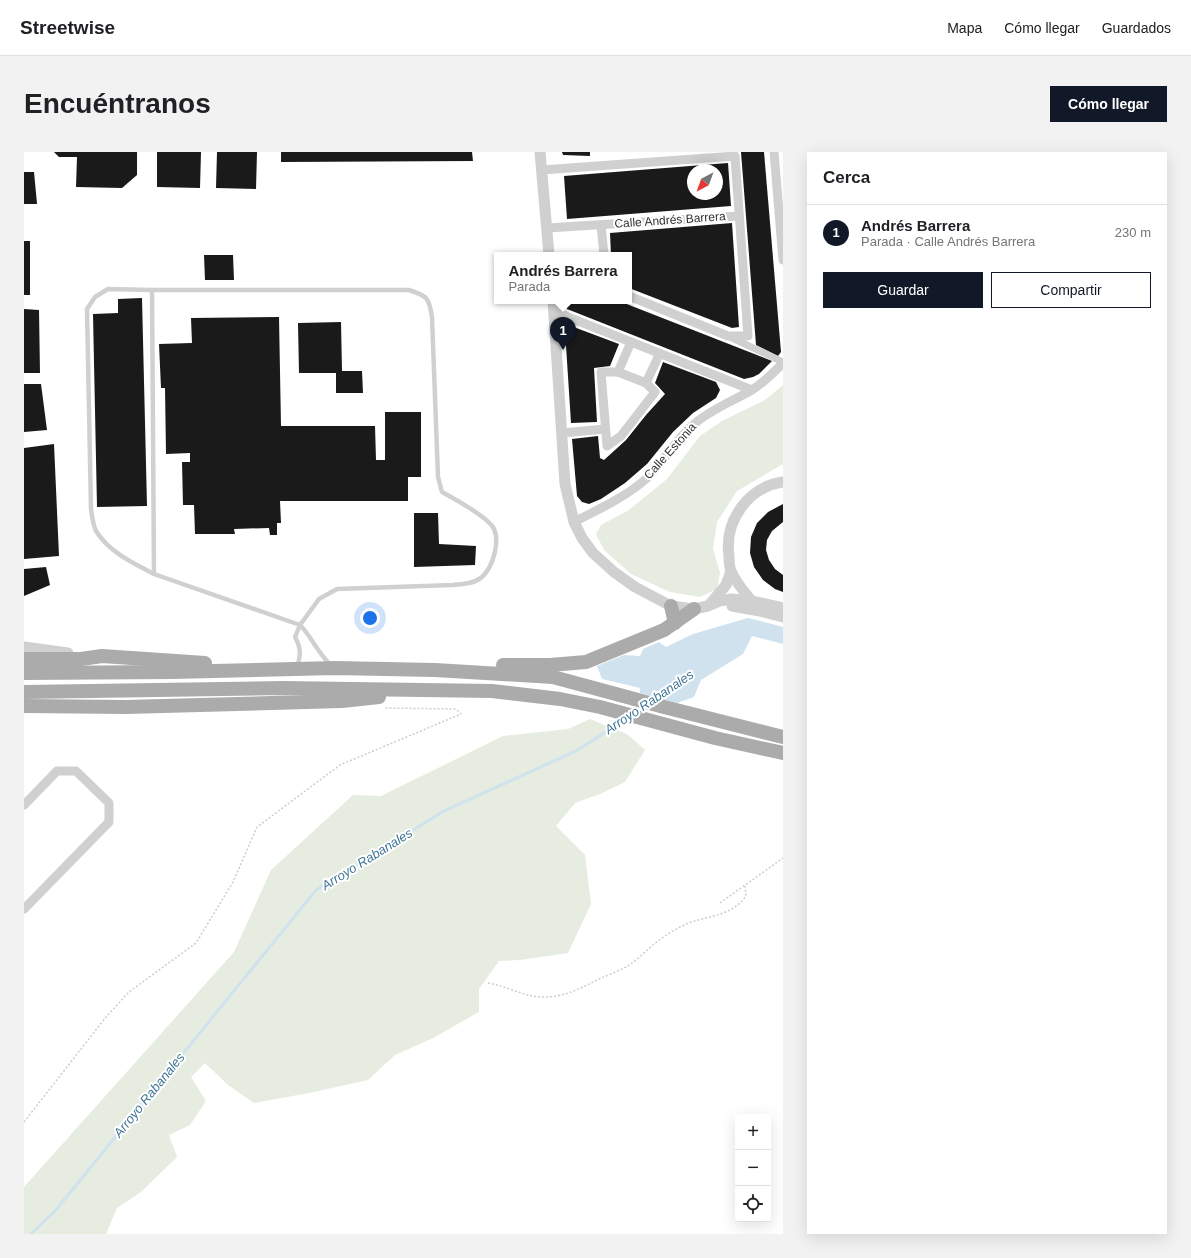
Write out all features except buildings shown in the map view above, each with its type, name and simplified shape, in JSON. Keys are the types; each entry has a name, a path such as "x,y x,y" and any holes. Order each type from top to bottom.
{"main road":[{"path":"671,606 675,623"},
{"path":"435,670 506,665 550,665 586,662 664,630 694,609"},
{"path":"24,659 80,659 102,656 296,669"},
{"path":"24,672 172,672 335,668 435,670 552,677 783,737"},
{"path":"24,692 283,688 492,692 560,699 600,707 716,738 783,753"},
{"path":"24,706 126,707 342,701 399,696 492,692"},
{"path":"24,713 84,711 126,707"}],"street":[{"path":"540,152 549,252"},
{"path":"774,152 783,260"},
{"name":"Calle Andrés Barrera","path":"542,170 699,155 735,154 748,336 728,336"},
{"name":"Calle Andrés Barrera","path":"546,228 739,216"},
{"name":"Calle Andrés Barrera","path":"601,225 604,252"},
{"name":"Calle Andrés Barrera","path":"632,297 728,336 783,362"},
{"path":"752,390 631,342 553,306 565,484 574,522 582,538 593,553 614,572 635,587 671,606 684,609 694,609 731,599 752,600 783,608"},
{"path":"618,372 631,342"},
{"path":"646,383 660,353"},
{"name":"Calle Estonia","path":"574,522 607,505 636,487 648,477 692,425 705,415 752,390 772,375 783,362"},
{"path":"601,372 618,372 646,383 655,392 621,436 607,446 601,372"},
{"path":"562,433 605,429"},
{"path":"760,610 742,590 731,571 728,545 731,525 741,507 756,492 774,483 783,482"},
{"path":"708,606 726,585 731,571"},
{"path":"652,596 708,606 734,606 760,610 783,617"},
{"path":"760,610 772,610 783,613"},
{"path":"24,647 56,652 102,656"},
{"path":"24,805 57,771 76,771 109,803 109,822 24,909"}],"lane":[{"path":"296,669 300,658 300,647 296,637 300,625 319,599 337,589 452,586 469,583 482,577 495,554 496,541 494,528 468,507 442,492 438,476 432,316 430,303 422,294 408,290 108,289 95,297 87,308 91,509 96,530 112,550 131,563 154,574 300,625 307,632 323,658 335,668"},
{"path":"152,290 154,574"}],"path":[{"path":"24,1122 110,1012 129,992 196,943 233,882 257,828 340,766 461,714 456,709 379,708"},
{"path":"720,904 783,858"},
{"path":"488,983 508,987 525,994 541,997 570,994 626,967 664,936 681,926 689,922 726,913 740,905 746,896 744,886"}],"shaded area":[{"path":"783,385 783,464 737,491 717,522 713,548 720,573 717,589 700,597 670,592 631,574 604,550 596,534 601,525 629,510 667,479 700,436 722,421 765,400"},
{"path":"590,719 627,734 645,750 625,782 600,794 575,803 556,826 585,855 591,904 568,953 520,960 499,961 479,989 479,1012 433,1038 395,1055 368,1080 254,1103 228,1085 205,1063 191,1077 206,1101 190,1125 169,1135 177,1157 141,1192 117,1208 106,1234 24,1234 24,1187 234,952 271,870 353,795 381,796 503,736 568,729"}],"water":[{"path":"748,618 783,627 783,644 752,636 743,654 701,680 694,697 677,703 640,693 640,688 602,679 597,666 624,655 640,656 643,649 659,642 666,647 693,634"}],"waterway":[{"name":"Arroyo Rabanales","path":"31,1234 55,1211 316,890 444,811 576,751 626,719"}],"place":[{"name":"Andrés Barrera","path":"563,350"}]}
